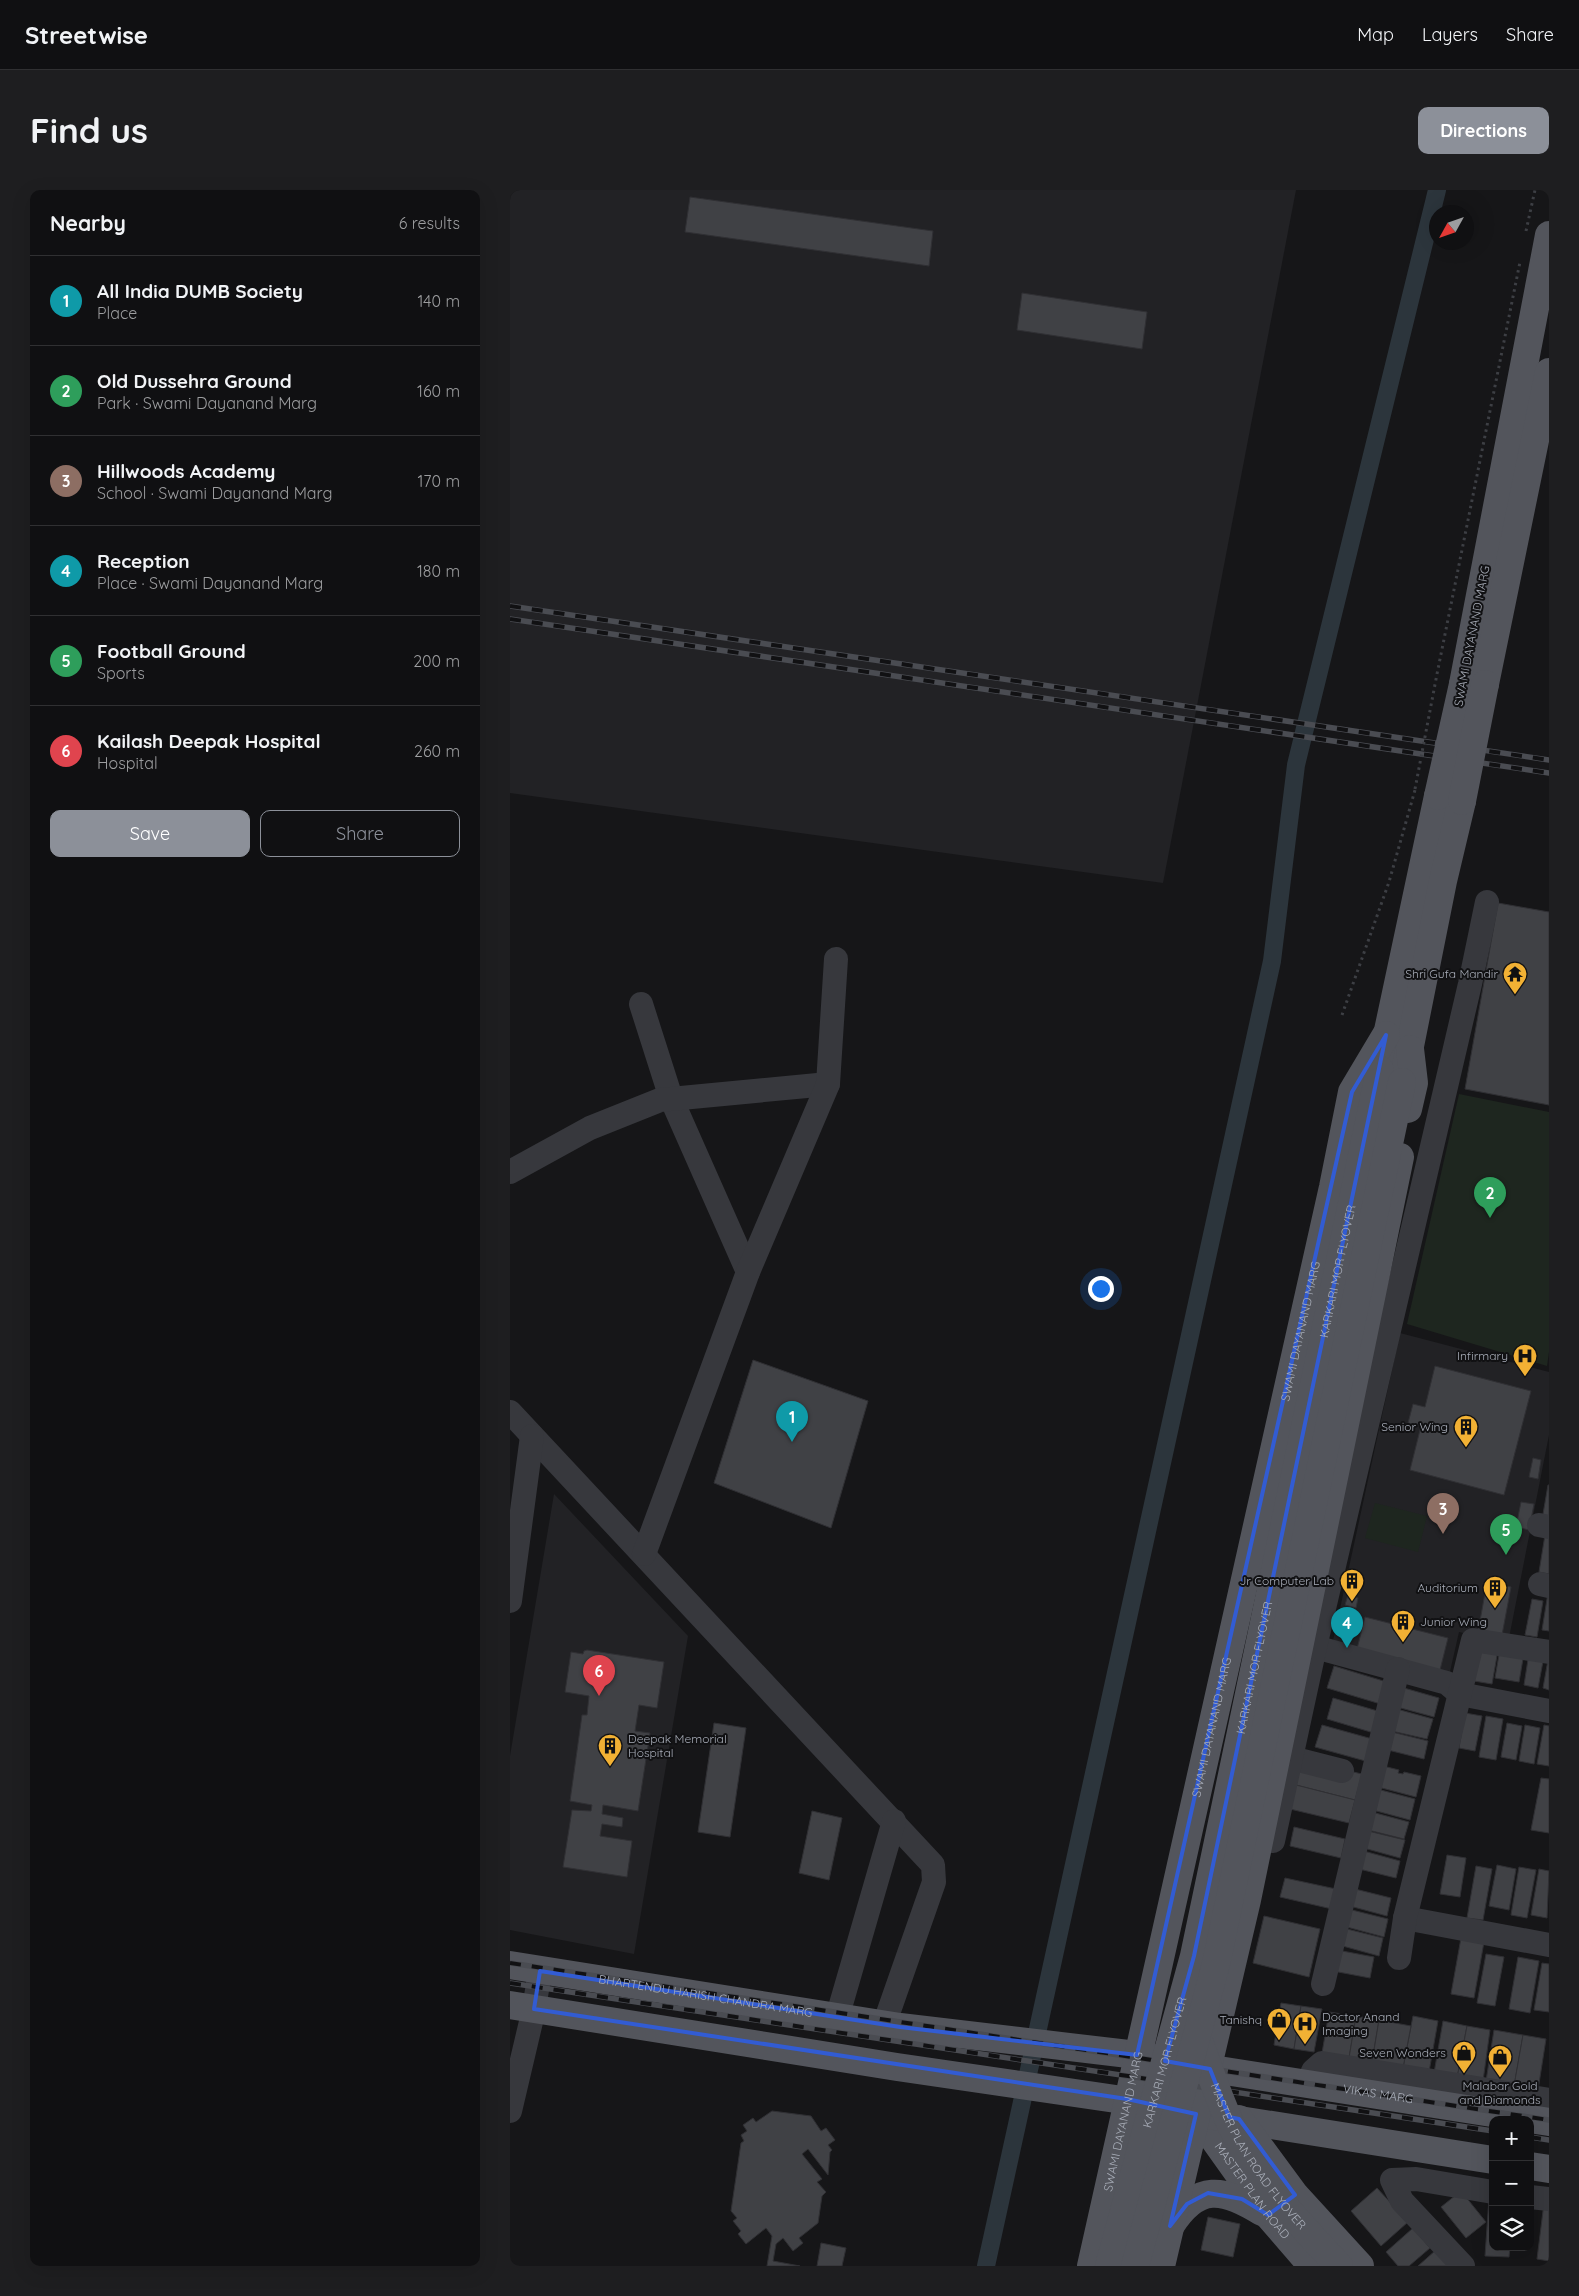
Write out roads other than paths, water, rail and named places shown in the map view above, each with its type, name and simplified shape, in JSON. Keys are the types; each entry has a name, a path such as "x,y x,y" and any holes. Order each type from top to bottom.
{"main road":[{"name":"SWAMI DAYANAND MARG","path":"1474,684 1537,237"},
{"name":"SWAMI DAYANAND MARG","path":"1090,2266 1333,1187 1352,1092 1386,1035 1438,796 1474,684 1549,372"},
{"name":"SWAMI DAYANAND MARG","path":"1410,1049 1443,881 1438,796"},
{"name":"KARKARI MOR FLYOVER","path":"1136,2266 1216,1964 1391,1076 1386,1035"},
{"name":"KARKARI MOR FLYOVER","path":"1109,2266 1194,1956 1391,1076 1410,1049"},
{"path":"1161,2266 1206,2068 1216,2040 1247,1900 1393,1193 1414,1083 1410,1049"},
{"name":"BHARTENDU HARISH CHANDRA MARG","path":"510,1965 892,2026 1137,2055"},
{"path":"522,2007 897,2067 1127,2099 1196,2114 1239,2118 1489,2159"},
{"name":"MASTER PLAN ROAD FLYOVER","path":"1197,2036 1234,2131 1251,2161 1276,2197 1339,2266"},
{"path":"1137,2055 1206,2068"},
{"name":"VIKAS MARG","path":"1206,2068 1549,2122"},
{"name":"MASTER PLAN ROAD","path":"1196,2114 1268,2215 1312,2266"},
{"path":"1239,2118 1296,2195 1360,2266"},
{"path":"1534,2167 1549,2169"},
{"path":"1170,2226 1187,2204 1208,2193 1230,2195 1242,2199 1268,2215 1296,2195"}],"street":[{"path":"1247,1900 1267,1869 1315,1647 1470,984 1487,902"},
{"path":"644,1554 748,1272 828,1084 836,959"},
{"path":"641,1004 671,1098 748,1272"},
{"path":"510,1172 590,1128 660,1100 828,1084"},
{"path":"510,1412 894,1821 933,1865 936,1875 892,2026"},
{"path":"510,1601 532,1436"},
{"path":"1399,1958 1405,1918 1473,1640 1549,1652"},
{"path":"1315,1647 1447,1683 1460,1694 1549,1711"},
{"path":"1323,1984 1398,1669"},
{"path":"1291,1758 1342,1771"},
{"path":"837,2018 894,1821"},
{"path":"1405,1918 1549,1945"},
{"path":"510,2105 522,2007 540,1971"},
{"path":"1309,2083 1313,2071 1322,2063 1549,2100"},
{"path":"1463,2266 1402,2201 1392,2180 1416,2179 1489,2191"},
{"path":"1534,2198 1549,2200"}],"waterway":[{"path":"986,2266 1272,961 1296,765 1437,190"}],"railway":[{"path":"510,606 1549,760"},
{"path":"510,619 1549,773"},
{"path":"510,1963 1549,2120"},
{"path":"510,1983 1489,2130"},
{"path":"1534,2138 1549,2140"}],"place":[{"name":"Shri Gufa Mandir","path":"1515,995"},
{"name":"Old Dussehra Ground","path":"1490,1218"},
{"name":"Infirmary","path":"1525,1377"},
{"name":"All India DUMB Society","path":"792,1442"},
{"name":"Senior Wing","path":"1466,1448"},
{"name":"Hillwoods Academy","path":"1443,1534"},
{"name":"Football Ground","path":"1506,1555"},
{"name":"Jr Computer Lab","path":"1352,1602"},
{"name":"Auditorium","path":"1495,1609"},
{"name":"Junior Wing","path":"1403,1643"},
{"name":"Reception","path":"1347,1648"},
{"name":"Kailash Deepak Hospital","path":"599,1696"},
{"name":"Deepak Memorial Hospital","path":"610,1767"},
{"name":"Tanishq","path":"1279,2041"},
{"name":"Doctor Anand Imaging","path":"1305,2045"},
{"name":"Seven Wonders","path":"1464,2074"},
{"name":"Malabar Gold and Diamonds","path":"1500,2078"}]}
